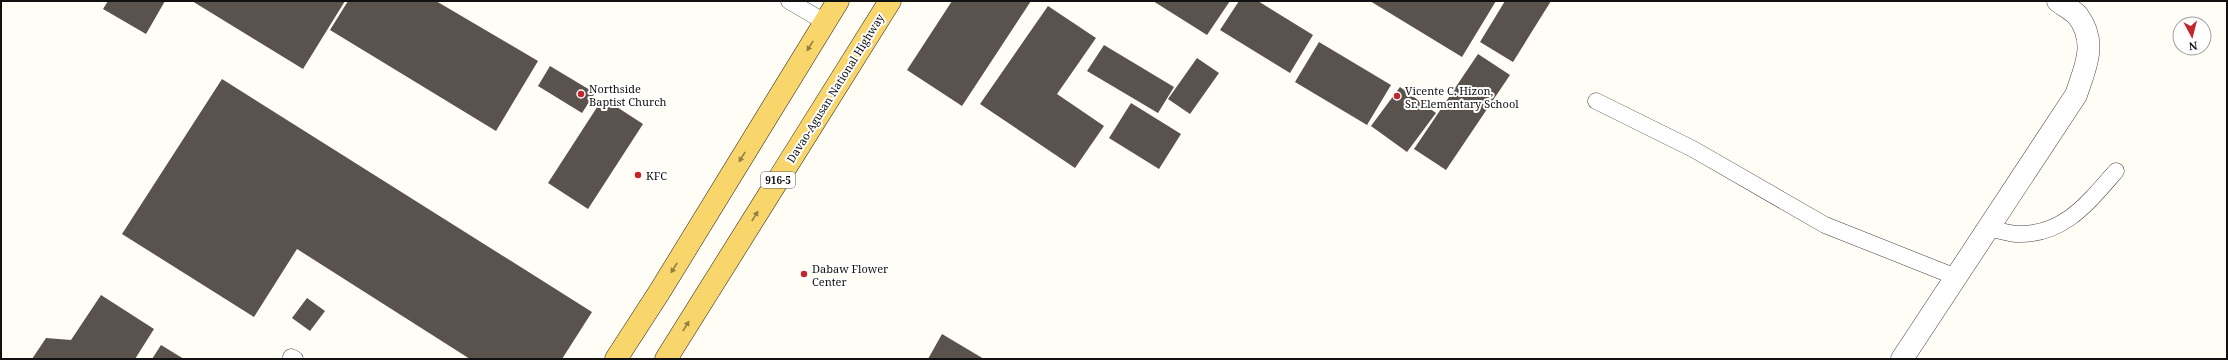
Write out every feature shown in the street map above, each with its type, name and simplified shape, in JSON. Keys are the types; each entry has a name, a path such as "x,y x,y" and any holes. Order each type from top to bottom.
{"main road":[{"path":"616,359 660,291 838,1"},
{"name":"Davao-Agusan National Highway","path":"666,359 890,1"}],"street":[{"path":"1902,359 2076,95 2089,58 2086,31 2077,16 2058,1"}],"lane":[{"path":"789,1 825,22"},
{"path":"1596,101 1693,150 1825,225 1956,277"},
{"path":"1988,228 2015,234 2048,231 2083,209 2116,171"}],"building":[{"path":"108,1 165,1 146,34 103,9"},
{"path":"192,1 345,1 303,69"},
{"path":"348,1 436,1 538,61 496,131 330,30"},
{"path":"952,1 1031,1 962,106 907,70"},
{"path":"1153,1 1230,1 1207,35"},
{"path":"1239,1 1258,1 1313,35 1290,73 1220,30"},
{"path":"1370,1 1496,1 1462,57"},
{"path":"1505,1 1551,1 1513,62 1480,42"},
{"path":"1048,6 1096,38 1057,94 1104,126 1075,168 980,104"},
{"path":"1319,42 1391,85 1367,125 1295,82"},
{"path":"1104,45 1174,87 1158,113 1087,71"},
{"path":"1478,54 1510,75 1446,170 1414,149"},
{"path":"1197,58 1219,73 1190,114 1168,99"},
{"path":"550,66 595,93 582,113 538,86"},
{"path":"222,79 592,312 562,359 470,359 297,249 254,317 122,234"},
{"path":"1400,87 1436,113 1407,152 1371,126"},
{"path":"603,98 643,124 588,209 548,183"},
{"path":"1131,103 1181,134 1159,169 1109,138"},
{"path":"101,295 154,329 135,359 32,359 46,338 71,340"},
{"path":"307,298 325,311 310,331 292,318"},
{"path":"942,334 984,359 928,359"},
{"path":"161,345 184,359 152,359"}],"place":[{"name":"Northside Baptist Church","path":"581,94"},
{"name":"Vicente C. Hizon, Sr. Elementary School","path":"1397,96"},
{"name":"KFC","path":"638,175"},
{"name":"Dabaw Flower Center","path":"804,274"}]}
